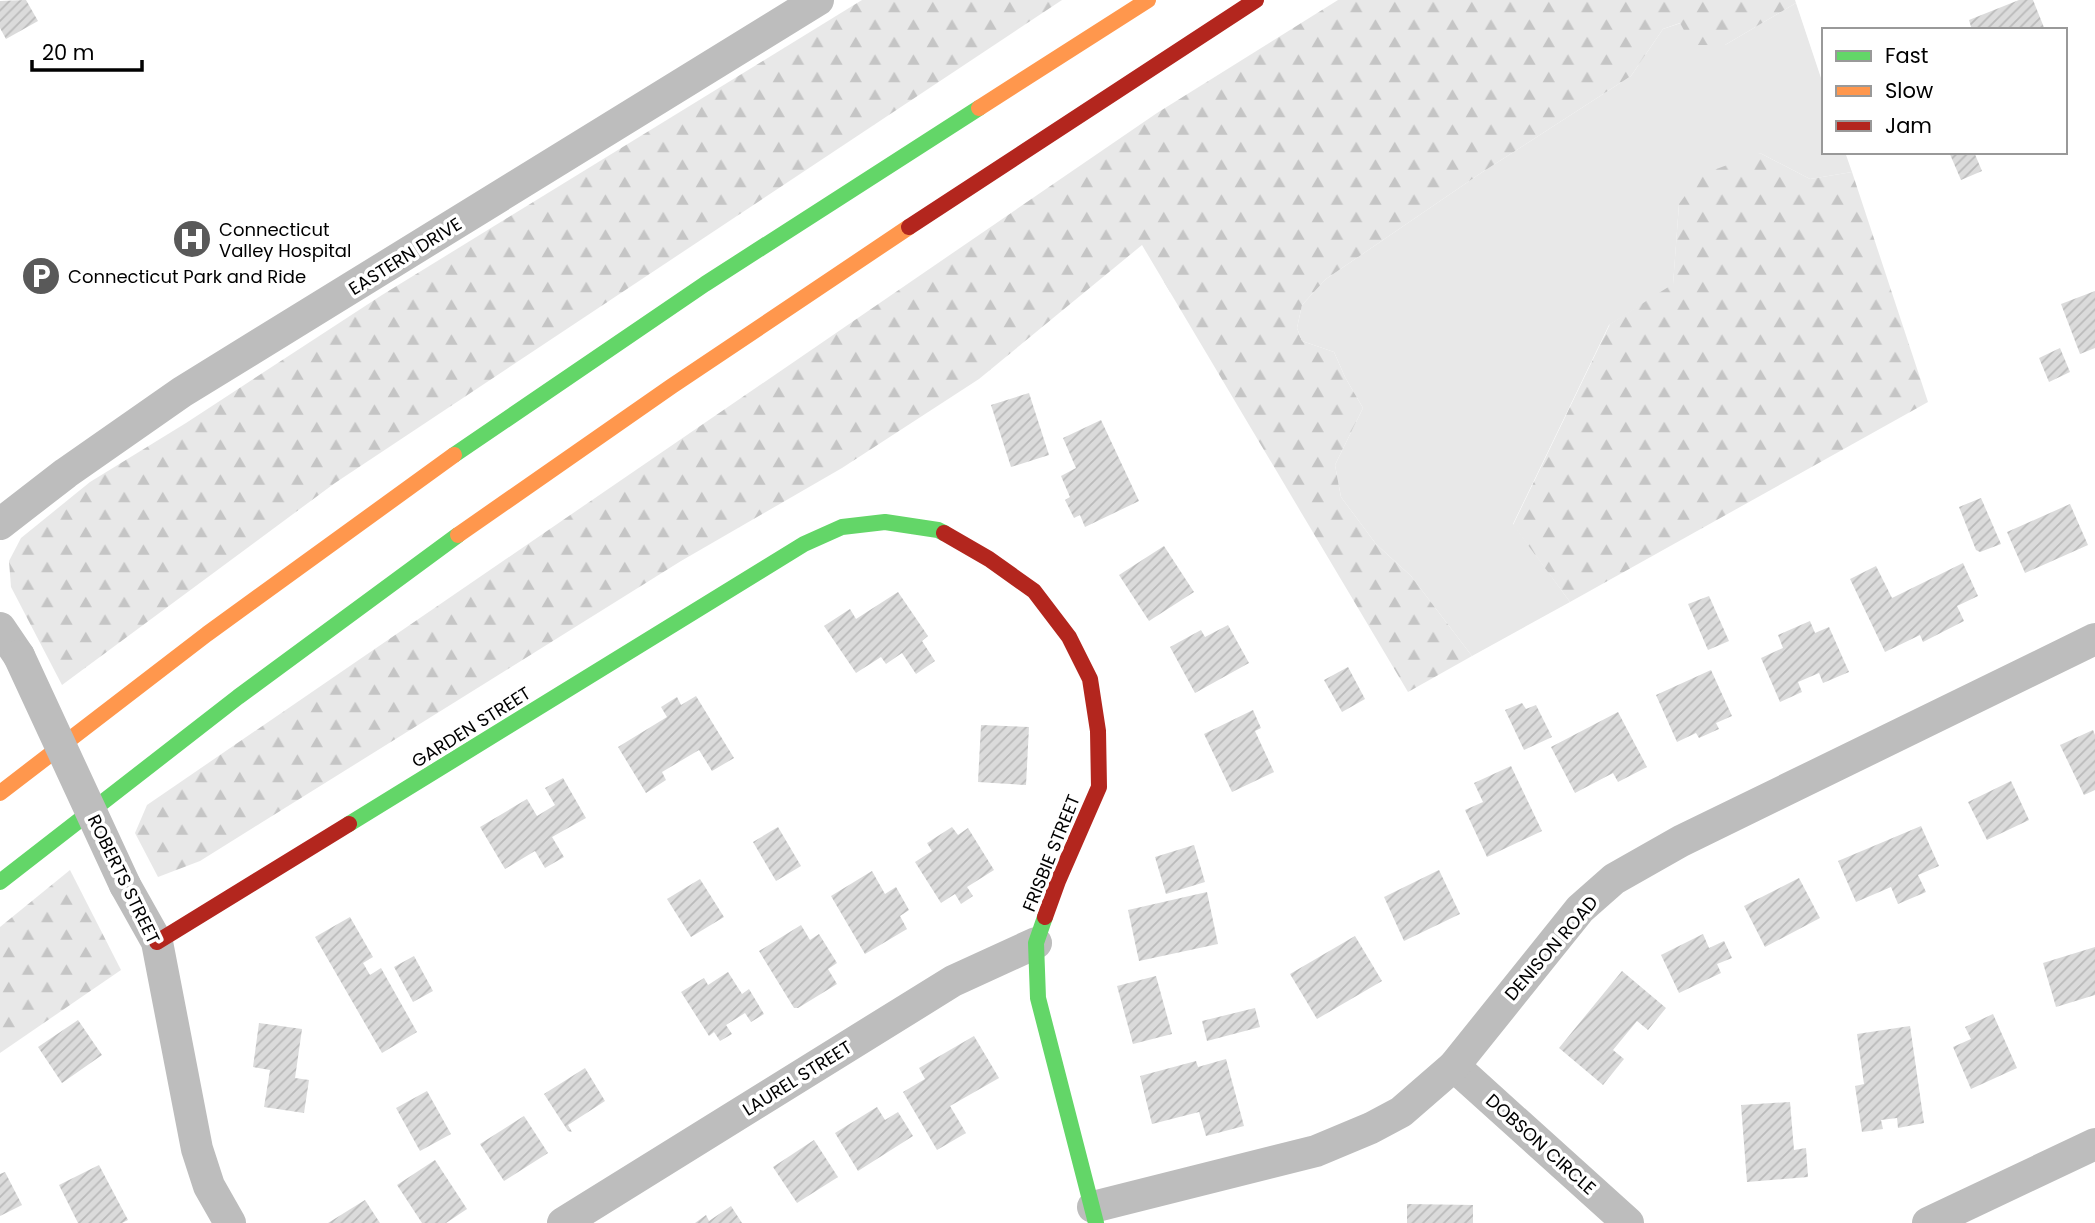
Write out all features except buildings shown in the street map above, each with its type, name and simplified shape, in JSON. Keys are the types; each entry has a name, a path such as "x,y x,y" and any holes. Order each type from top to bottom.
{"main road":[{"path":"0,793 214,627 476,439 680,302 1148,0"},
{"path":"0,882 255,685 480,519 720,353 1256,0"},
{"name":"FRISBIE STREET","path":"804,544 842,527 885,522 938,530 989,559 1034,591 1069,637 1090,679 1098,731 1098,788 1058,881 1036,943 1038,998 1094,1215"},
{"name":"GARDEN STREET","path":"157,942 804,544"}],"street":[{"name":"EASTERN DRIVE","path":"0,524 66,473 182,392 818,0"},
{"name":"ROBERTS STREET","path":"0,628 19,656 125,885 157,942 197,1149 209,1186 230,1223"},
{"name":"DENISON ROAD","path":"1094,1215 1316,1151 1401,1112 1454,1066 1571,920 1614,880 1681,841 2095,639"},
{"name":"LAUREL STREET","path":"563,1223 953,981 1036,943"},
{"name":"DOBSON CIRCLE","path":"1454,1066 1628,1223"},
{"path":"1928,1223 2095,1144"}],"green space":[{"path":"862,0 1062,0 335,483 62,685 11,587 9,561 21,538 90,482 382,295"},
{"path":"1338,0 1795,0 1796,3 1725,45 1692,45 1680,23 1663,29 1631,76 1481,173 1326,279 1302,305 1297,328 1302,341 1334,352 1363,408 1335,465 1341,497 1376,544 1411,576 1472,656 1408,692 1142,245 979,379 842,468 681,561 200,861 158,877 135,833 147,805 1157,113"},
{"path":"1796,3 1822,81 1822,154 1846,154 1852,172 1810,179 1760,153 1679,204 1673,285 1609,325 1513,524 1570,602 1472,656 1411,576 1376,544 1341,497 1335,465 1363,408 1334,352 1302,341 1297,328 1302,305 1326,279 1481,173 1631,76 1663,29 1681,23 1725,45"},
{"path":"1760,153 1810,179 1852,172 1928,402 1570,602 1513,525 1610,324 1673,284 1679,204 1700,175"},
{"path":"70,870 121,970 0,1053 0,927"}],"traffic: fast":[{"path":"454,455 705,284 979,108"},
{"path":"349,824 804,544 842,527 885,522 944,533"},
{"path":"0,882 238,697 458,535"},
{"path":"1045,917 1036,943 1038,998 1096,1223"}],"traffic: slow":[{"path":"979,108 1148,0"},
{"path":"458,535 672,386 909,227"},
{"path":"0,793 207,634 454,455"}],"traffic: jam":[{"path":"909,227 1256,0"},
{"path":"944,533 989,559 1034,591 1069,637 1090,679 1098,731 1099,787 1045,917"},
{"path":"157,942 349,824"}],"place":[{"name":"Connecticut Valley Hospital","path":"192,239"},
{"name":"Connecticut Park and Ride","path":"41,276"}]}
